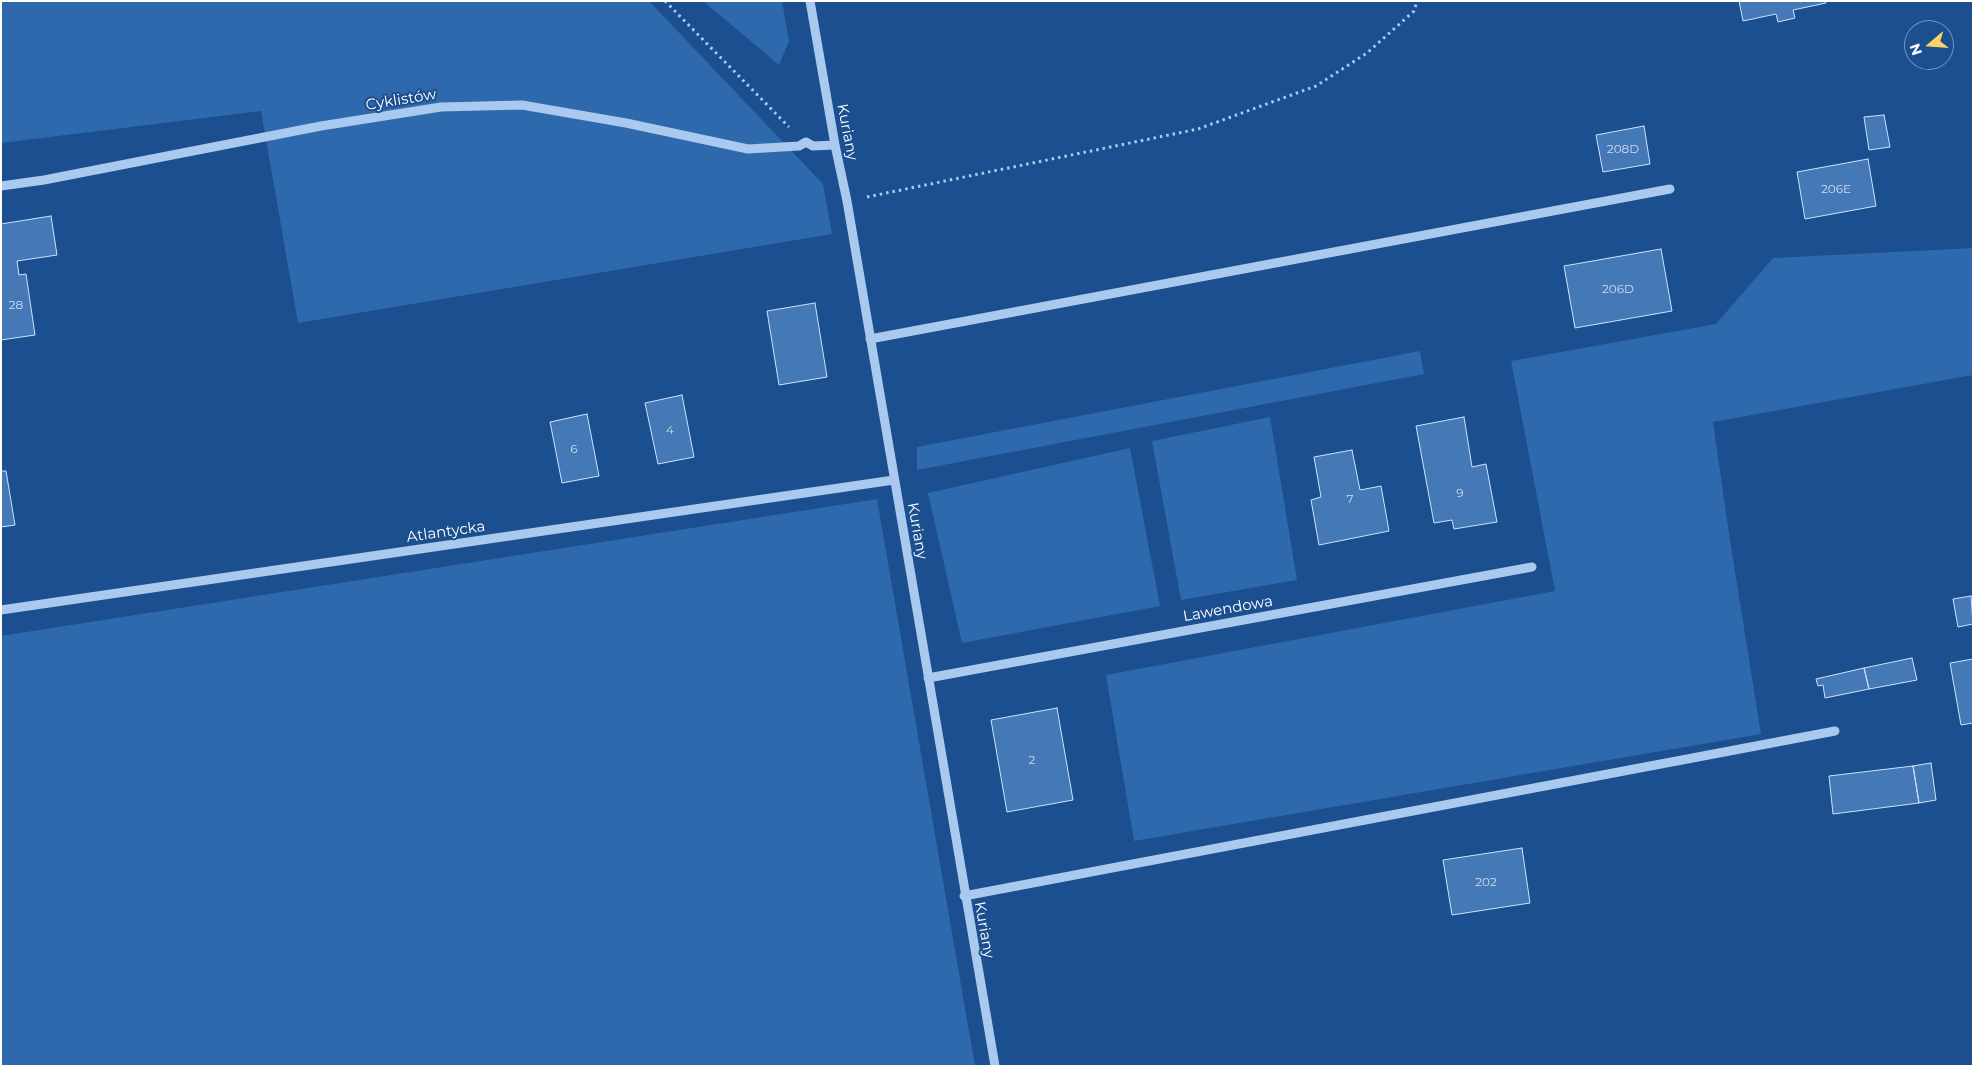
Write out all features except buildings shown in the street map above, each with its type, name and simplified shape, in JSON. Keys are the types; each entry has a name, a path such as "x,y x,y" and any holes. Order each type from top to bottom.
{"street":[{"name":"Kuriany","path":"810,1 835,145 847,201 994,1066"},
{"name":"Cyklistów","path":"1,186 44,180 321,126 441,107 522,106 626,123 748,149 799,146 806,142 813,146 835,145"},
{"path":"870,340 1670,189"},
{"name":"Atlantycka","path":"1,610 894,480"},
{"name":"Lawendowa","path":"928,678 1532,567"},
{"path":"964,896 1835,731"}],"path":[{"path":"665,1 797,136 806,142"},
{"path":"847,201 1198,129 1316,86 1367,53 1414,11 1417,1"}],"shaded area":[{"path":"1,1 649,1 823,184 832,234 298,323 261,111 1,143"},
{"path":"703,1 782,1 789,41 779,65"},
{"path":"1973,248 1973,375 1713,422 1761,734 1134,841 1106,675 1555,591 1511,361 1716,324 1773,258"},
{"path":"1420,351 1424,374 917,470 917,447"},
{"path":"1270,417 1297,580 1181,600 1152,441"},
{"path":"1130,448 1160,606 962,643 928,493"},
{"path":"877,499 975,1066 1,1066 1,636"}]}
